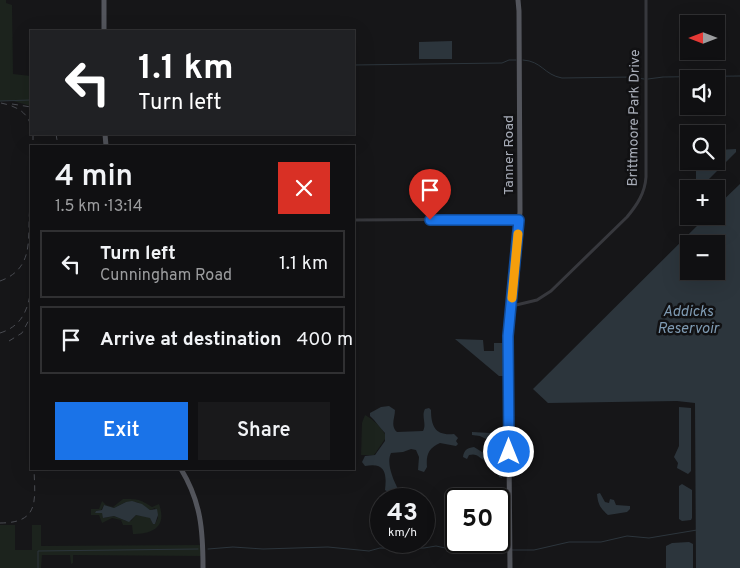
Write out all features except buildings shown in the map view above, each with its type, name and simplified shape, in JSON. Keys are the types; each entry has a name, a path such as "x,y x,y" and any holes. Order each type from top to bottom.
{"main road":[{"path":"104,0 104,30"},
{"name":"Tanner Road","path":"510,568 508,340 519,220 519,0"},
{"path":"181,470 193,493 200,515 203,537 203,568"}],"street":[{"name":"Brittmoore Park Drive","path":"511,304 526,303 542,298 554,289 627,217 640,200 646,180 646,0"},
{"path":"355,220 519,220"}],"shaded area":[{"path":"0,0 6,0 6,3 12,5 13,74 30,76 30,106 13,101 0,101"},
{"path":"365,415 376,423 385,434 385,439 374,455 361,455 362,423"},
{"path":"123,499 139,500 152,507 159,504 161,512 160,523 153,530 133,534 132,525 123,525 121,520 112,518 102,523 99,515 91,515 91,509 99,509 102,501 106,505 113,507","holes":["126,502 137,502 150,510 155,508 158,518 155,524 153,524 150,517 136,515 131,521 126,521 114,516 104,518 102,513 95,513 101,510 104,505 114,508"]},
{"path":"0,525 15,525 15,550 32,550 32,525 41,525 41,546 201,545 201,556 73,555 73,563 71,564 70,555 42,555 41,568 0,568"}],"water":[{"path":"452,41 452,59 419,59 419,42"},
{"path":"736,149 736,152 725,163 725,150"},
{"path":"696,170 718,170 708,180 696,180"},
{"name":"Addicks Reservoir","path":"740,184 740,568 696,568 695,403 677,401 548,403 533,389 680,243 680,280 725,280 725,235 688,235 698,225 725,225 725,198"},
{"path":"455,339 483,340 484,351 494,351 494,343 505,343 505,376 499,376"},
{"path":"389,406 395,410 393,425 397,432 423,431 424,412 425,409 429,408 436,429 439,432 454,434 458,438 456,441 458,444 456,446 440,443 433,447 430,450 427,467 424,472 418,470 419,457 416,450 411,449 391,453 389,461 392,476 398,488 385,488 386,479 381,467 365,466 362,462 365,456 375,455 385,441 385,433 370,416 370,413 381,407"},
{"path":"679,407 691,408 691,471 688,474 677,468 678,463 674,457 679,446"},
{"path":"502,430 503,442 498,445 480,436 472,435 472,432 490,433"},
{"path":"474,447 482,452 502,458 504,468 502,478 499,477 494,463 474,455 469,455 467,459 463,457 466,450"},
{"path":"682,484 692,490 691,520 682,521 679,519 679,486"},
{"path":"600,493 605,502 609,503 610,499 614,500 616,505 630,506 630,509 627,512 608,515 599,503 597,494"},
{"path":"132,501 142,504 150,510 157,509 158,515 155,524 153,524 150,518 136,515 129,522 114,516 103,518 102,513 95,513 102,510 104,505 114,508"},
{"path":"689,542 693,544 693,568 666,568 666,546 672,543"}],"waterway":[{"path":"355,65 502,63 516,60"},
{"path":"523,60 535,63 551,74 562,78 632,77 644,79"},
{"path":"648,79 663,77 740,76"},
{"path":"0,101 30,100"},
{"path":"512,550 534,550 569,542 601,542 627,536 649,538 697,530"},
{"path":"208,549 233,547 263,549 328,547 369,551 380,548 424,548 436,546 445,548"},
{"path":"38,568 38,551 198,549"}],"railway":[{"path":"1,103 20,110 27,116 30,124"},
{"path":"12,104 30,107"},
{"path":"33,135 33,145"},
{"path":"56,135 58,145"},
{"path":"0,281 12,275 20,267 25,257 28,246 30,211"},
{"path":"0,333 19,322 26,310 30,294"},
{"path":"9,341 22,333 30,318"},
{"path":"0,523 13,522 29,514 34,500 34,470"}],"slow traffic":[{"path":"512,298 518,234"}],"route":[{"path":"430,220 519,220 508,336 509,452"}]}
